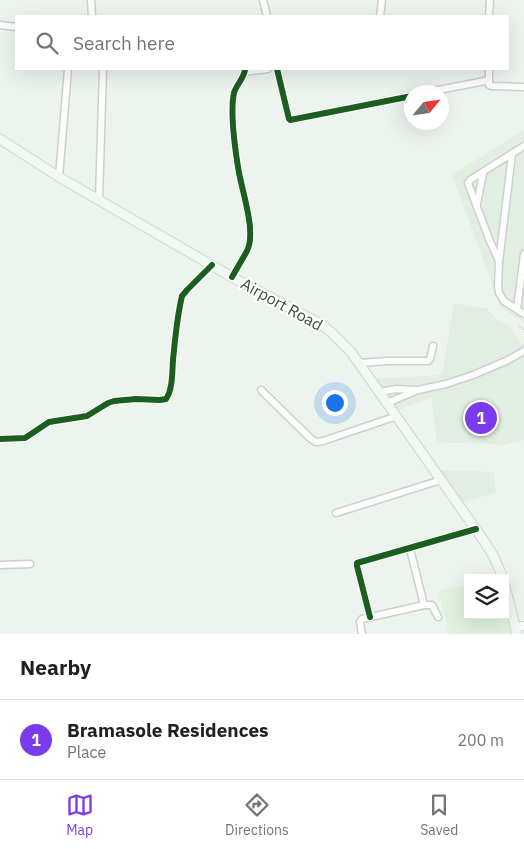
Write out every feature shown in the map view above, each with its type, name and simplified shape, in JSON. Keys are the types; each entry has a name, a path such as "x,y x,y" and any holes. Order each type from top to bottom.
{"main road":[{"name":"Airport Road","path":"0,139 60,178 232,277 321,324 342,343 380,392 476,529 493,555 501,574"},
{"path":"509,598 519,629"}],"street":[{"path":"91,0 92,15"},
{"path":"263,0 267,15"},
{"path":"380,15 382,0"},
{"path":"489,15 490,0"},
{"path":"0,25 15,27"},
{"path":"60,178 68,70"},
{"path":"99,199 103,70"},
{"path":"277,70 290,120 404,98"},
{"path":"489,70 489,85 524,87"},
{"path":"232,277 250,242 250,223 238,168 233,115 234,94 238,83 247,71"},
{"path":"449,87 489,80"},
{"path":"500,262 489,239 468,183 524,146"},
{"path":"512,154 498,286 499,293 506,303 524,314"},
{"path":"477,204 483,173"},
{"path":"517,309 524,254"},
{"path":"0,439 25,438 49,422 88,416 114,401 166,399 170,388 182,296 212,265"},
{"path":"359,363 387,360 428,361 433,346"},
{"path":"387,403 418,390 446,384 472,375 506,361 524,351"},
{"path":"380,392 396,389 418,390"},
{"path":"262,390 316,442 324,441 396,416"},
{"path":"336,513 442,480"},
{"path":"370,617 357,563 476,529"},
{"path":"410,549 424,605"},
{"path":"0,565 30,564"},
{"path":"362,634 360,622 362,619 370,617 424,605 432,605 438,617"}],"shaded area":[{"path":"524,130 524,322 501,308 452,175"},
{"path":"454,303 486,308 498,321 508,325 522,344 524,344 524,440 503,445 444,443 437,441 431,398 395,411 372,379 442,375"},
{"path":"438,470 494,472 496,493 460,503"},
{"path":"464,585 464,619 507,619 511,634 449,634 438,591"}],"waterway":[{"path":"519,326 524,330"}],"cycle path":[{"path":"232,277 250,243 249,221 238,167 233,119 234,93 245,70"},
{"path":"277,70 290,120 404,98"},
{"path":"0,439 25,438 49,422 87,416 114,401 166,399 171,385 176,328 182,296 212,265"},
{"path":"370,617 357,563 476,529"}],"place":[{"name":"Bramasole Residences","path":"481,418"}]}
